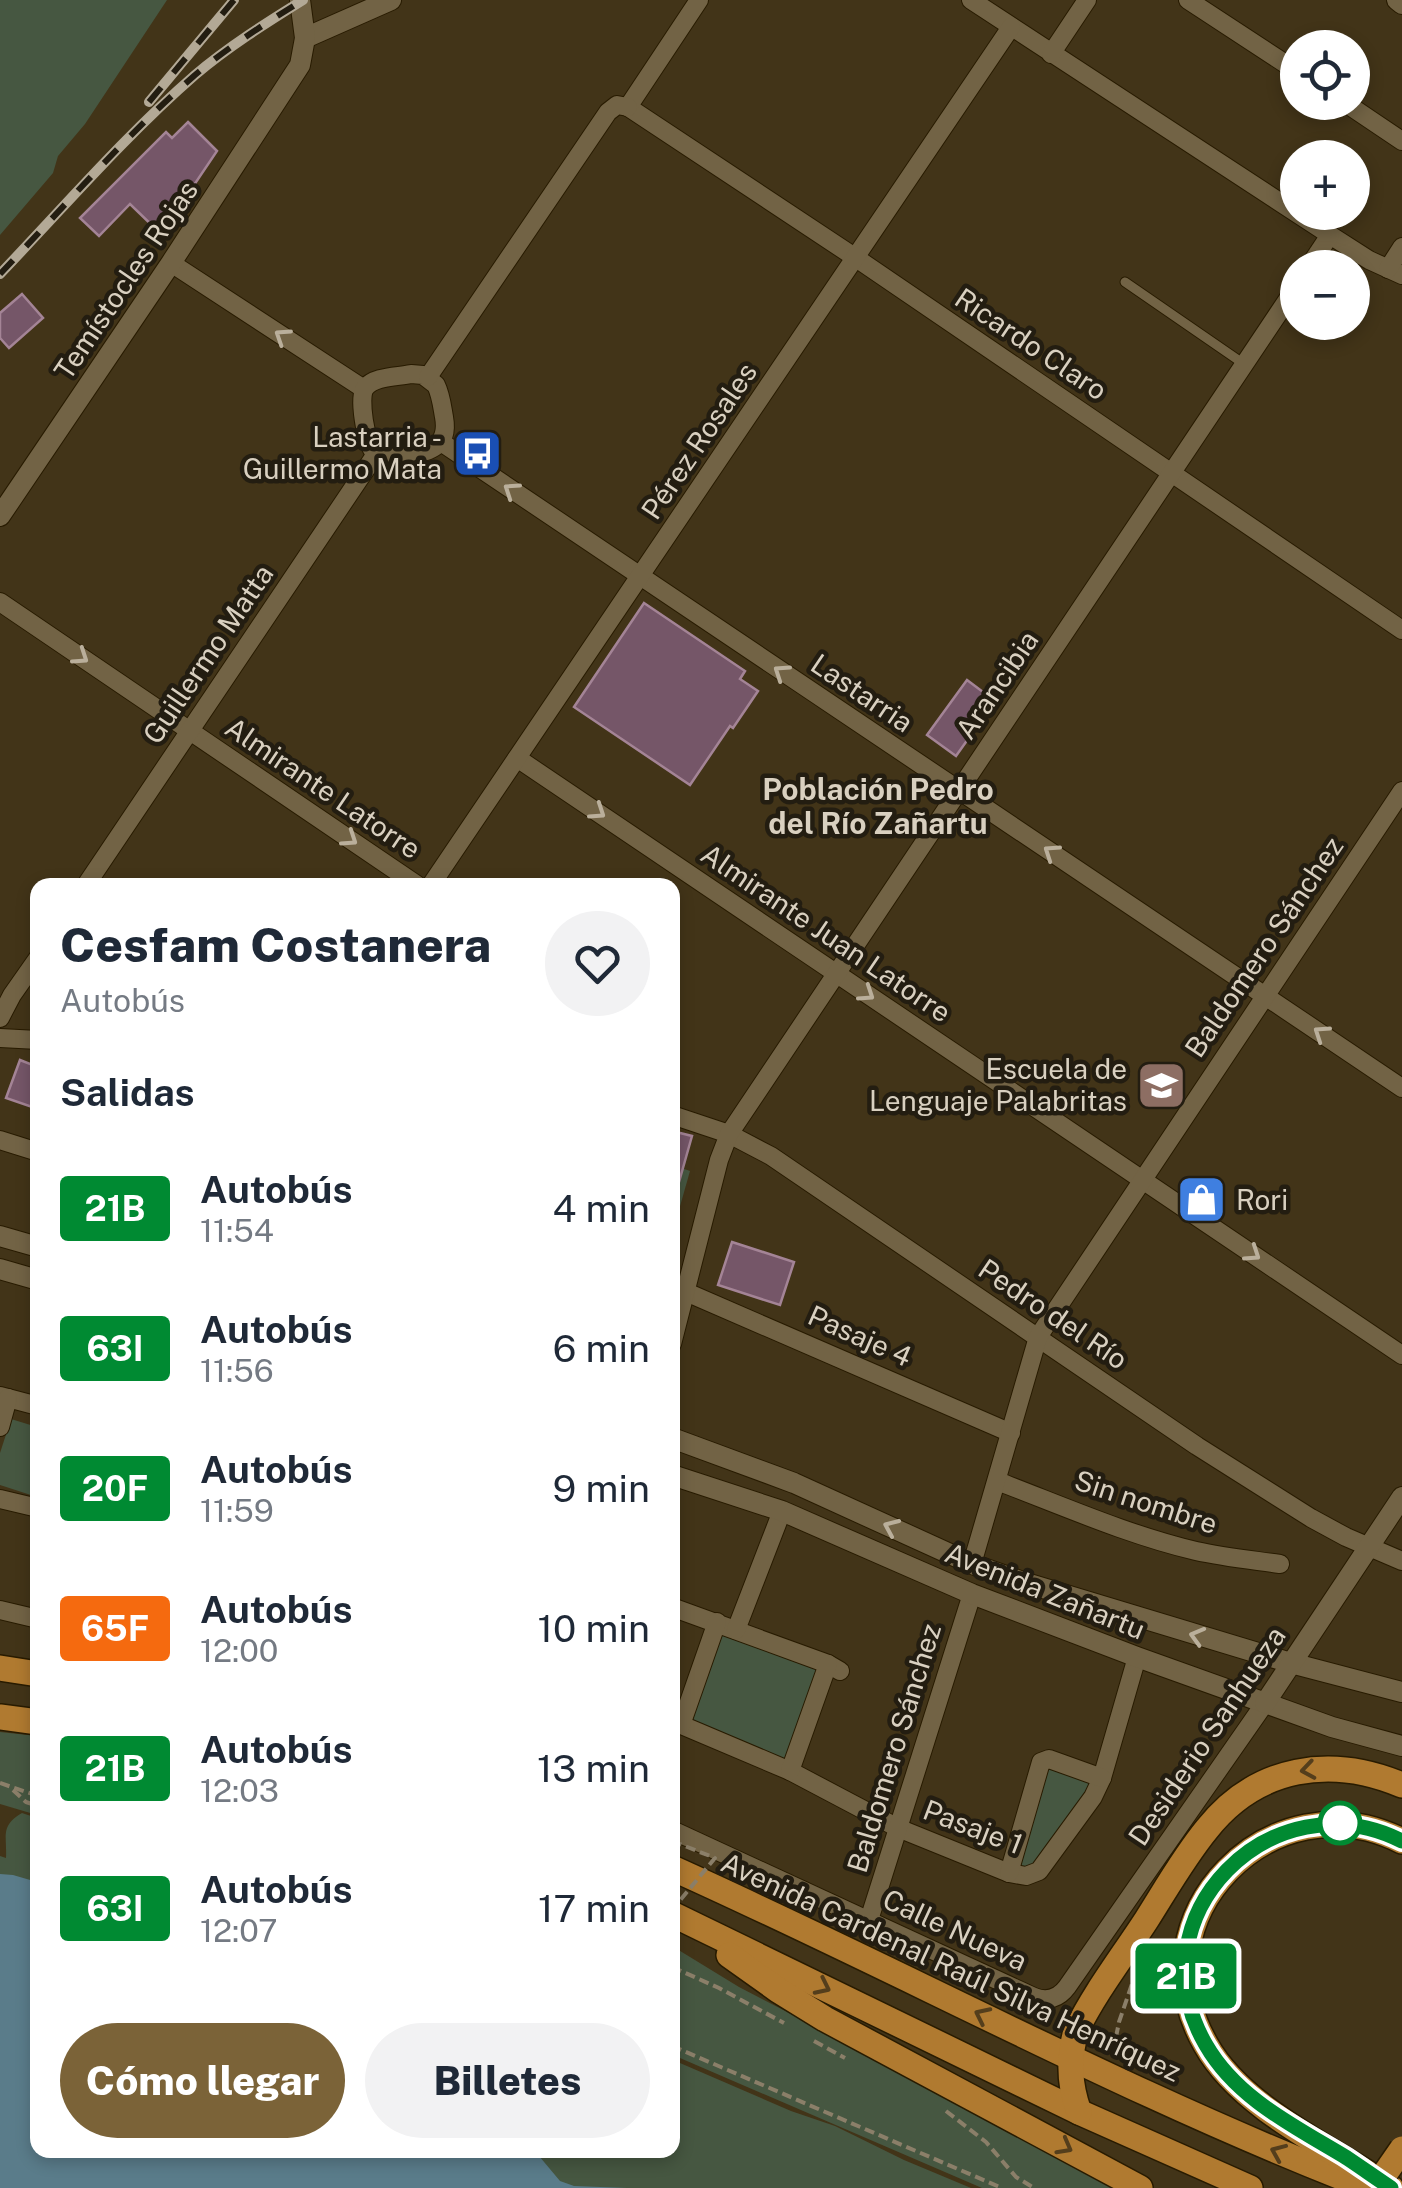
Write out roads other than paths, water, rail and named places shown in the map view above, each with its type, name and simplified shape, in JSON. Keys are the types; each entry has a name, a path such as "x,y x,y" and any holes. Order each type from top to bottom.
{"main road":[{"path":"0,1668 30,1673"},
{"path":"0,1718 30,1721"},
{"path":"1079,2112 1070,2058 1081,2021 1208,1828 1238,1798 1291,1773 1324,1768 1370,1773 1402,1785"},
{"path":"1391,2188 1279,2118 1226,2072 1197,2028 1187,1994 1186,1961 1193,1924 1209,1891 1232,1864 1264,1842 1304,1826 1340,1823 1373,1829 1401,1840"},
{"name":"Avenida Cardenal Raúl Silva Henríquez","path":"680,1872 1227,2130 1372,2188"},
{"path":"680,1917 1079,2112 1250,2188"},
{"path":"680,1919 825,2019 1140,2188"},
{"path":"1372,2188 1402,2149"}],"street":[{"path":"300,0 305,38 391,0"},
{"path":"428,377 608,112 617,106 628,107 699,0"},
{"path":"970,0 1330,235 1395,272 1402,247"},
{"path":"1052,54 1086,0"},
{"path":"1188,0 1280,60"},
{"name":"Pérez Rosales","path":"436,878 1011,27"},
{"name":"Temístocles Rojas","path":"0,516 295,73 303,56 305,38"},
{"name":"Ricardo Claro","path":"628,107 1402,630"},
{"path":"1370,119 1402,141"},
{"path":"1320,250 1330,235"},
{"path":"172,263 364,389"},
{"name":"Arancibia","path":"680,1314 728,1134 1280,311"},
{"path":"411,374 428,377 439,390 446,428 441,442 429,450 388,458 376,454 369,443 361,402 364,389 372,382 411,374"},
{"name":"Lastarria","path":"441,442 1402,1088"},
{"name":"Guillermo Matta","path":"91,878 376,454"},
{"name":"Almirante Latorre","path":"0,602 407,878"},
{"name":"Almirante Juan Latorre","path":"517,758 1402,1354"},
{"name":"Baldomero Sánchez","path":"972,1564 1038,1337 1402,791"},
{"path":"0,1018 30,969"},
{"path":"0,1038 30,1040"},
{"name":"Pedro del Río","path":"680,1118 728,1134 795,1171 1212,1455 1311,1518 1402,1562"},
{"path":"0,1140 30,1149"},
{"path":"0,1236 30,1245"},
{"path":"0,1269 30,1278"},
{"name":"Pasaje 4","path":"686,1292 1011,1433"},
{"path":"0,1427 4,1397 30,1404"},
{"name":"Avenida Zañartu","path":"680,1441 794,1484 972,1564 1072,1599 1402,1692"},
{"name":"Avenida Zañartu","path":"680,1477 782,1511 972,1594 1137,1657 1332,1727 1402,1746"},
{"name":"Sin nombre","path":"998,1481 1176,1546 1280,1564"},
{"name":"Desiderio Sanhueza","path":"1052,1999 1067,1987 1265,1703 1402,1497"},
{"path":"0,1500 30,1506"},
{"path":"736,1630 782,1511"},
{"name":"Baldomero Sánchez","path":"869,1920 972,1594"},
{"path":"0,1610 30,1617"},
{"path":"680,1610 834,1668 790,1771"},
{"path":"680,1715 717,1622"},
{"name":"Pasaje 1","path":"680,1724 790,1771 898,1828 1009,1873 1026,1876 1038,1871 1093,1797 1137,1657"},
{"path":"1009,1873 1041,1762 1049,1759 1102,1778"},
{"name":"Calle Nueva","path":"680,1834 1034,1997 1052,1999"}],"lane":[{"path":"1125,282 1244,364"}],"water":[{"path":"0,1874 30,1880 30,2158 541,2158 560,2181 574,2186 627,2188 0,2188"}],"railway":[{"path":"149,102 234,0"},
{"path":"0,274 169,98 221,55 303,0"}],"place":[{"name":"Lastarria - Guillermo Mata","path":"477,453"},
{"name":"Escuela de Lenguaje Palabritas","path":"1162,1085"},
{"name":"Rori","path":"1201,1200"}],"district":[{"name":"Población Pedro del Río Zañartu","path":"878,807"}]}
